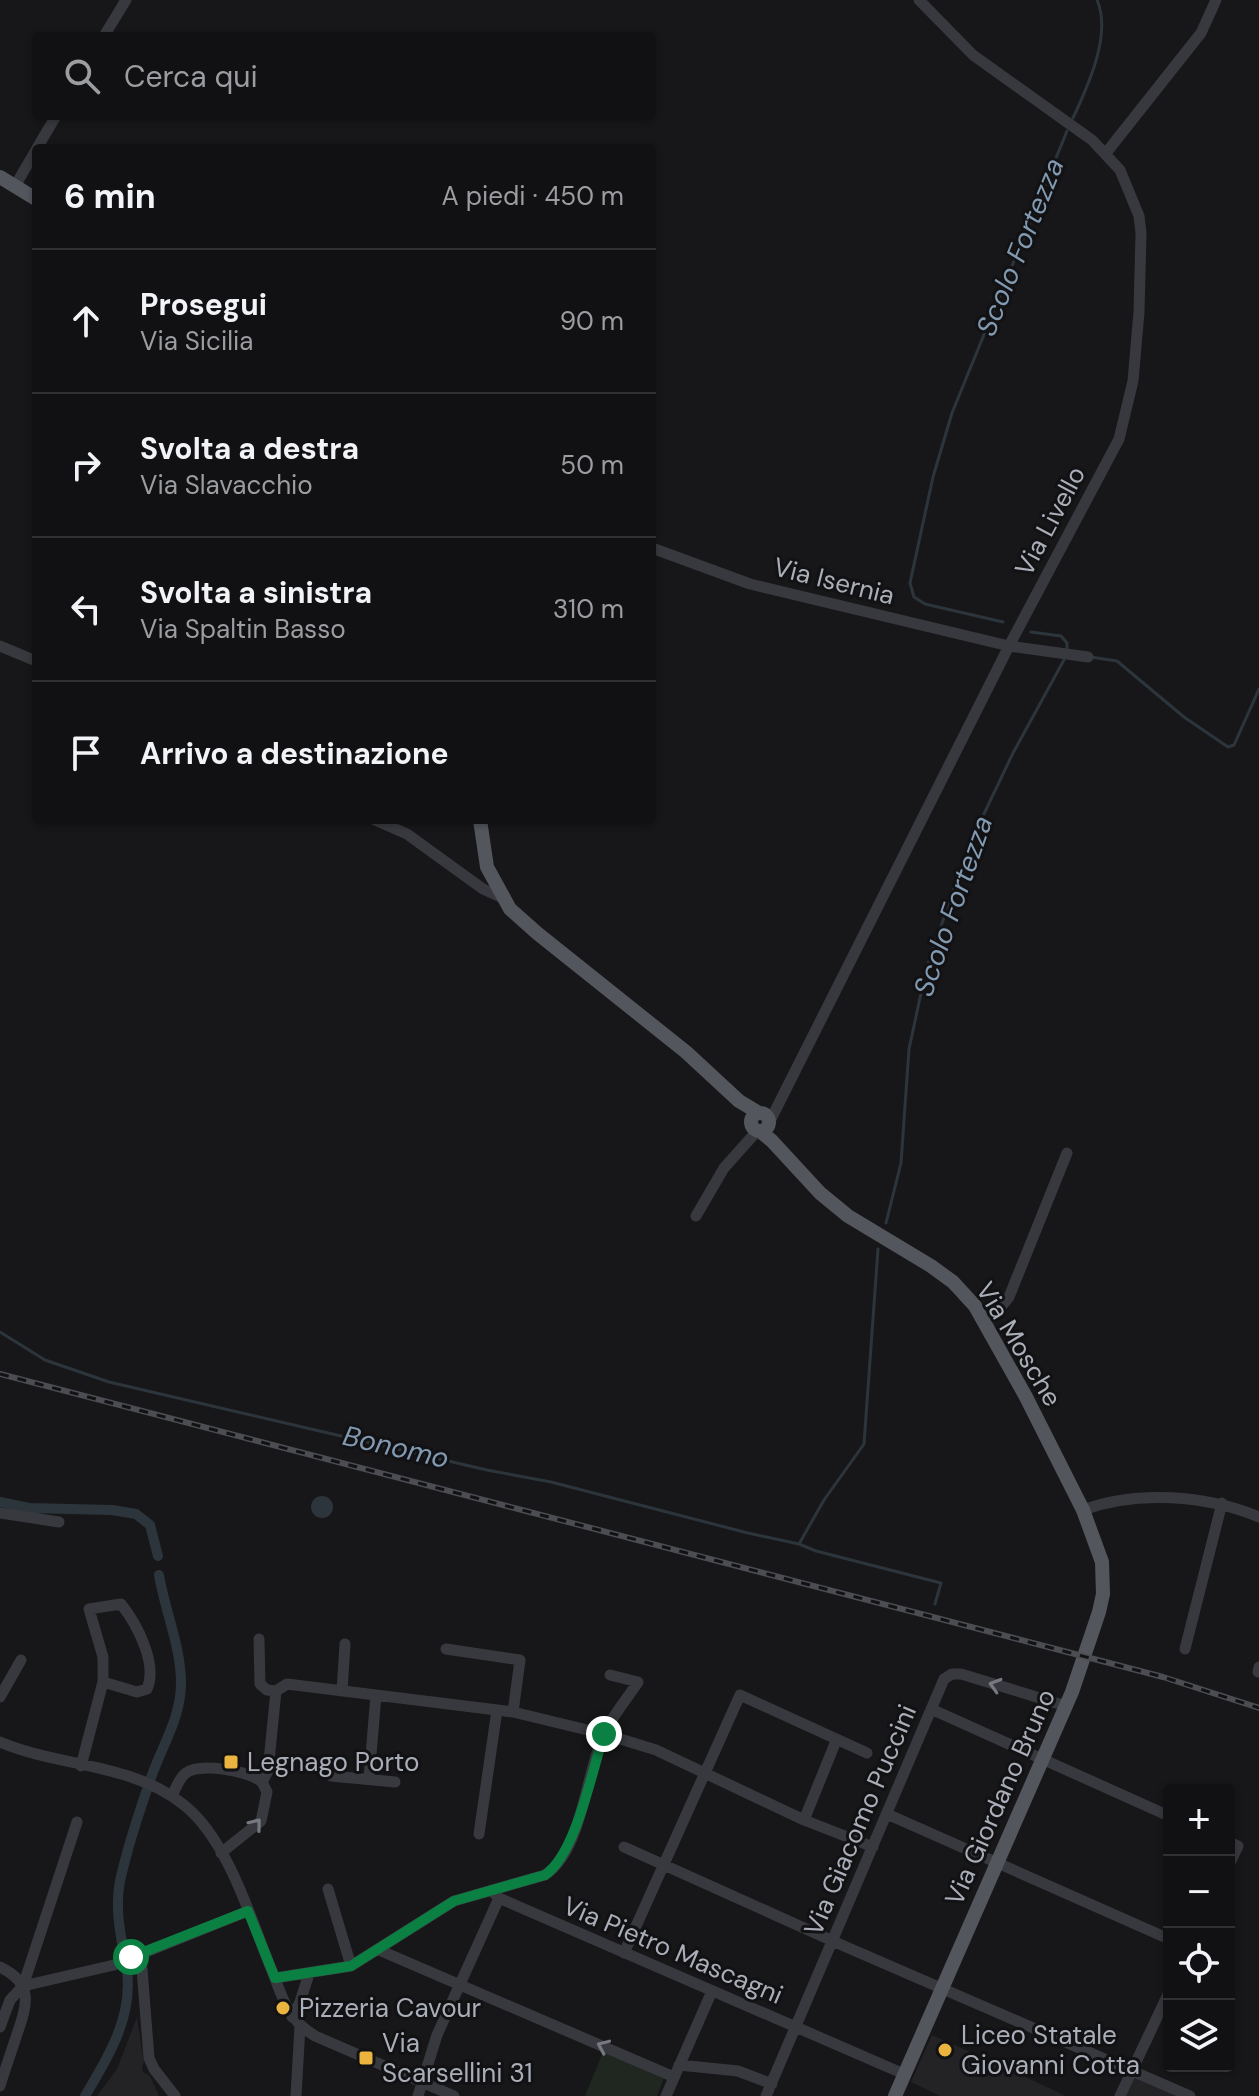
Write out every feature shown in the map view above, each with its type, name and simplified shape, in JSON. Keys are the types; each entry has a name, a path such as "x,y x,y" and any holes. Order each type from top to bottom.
{"main road":[{"path":"0,177 32,197"},
{"name":"Via Mosche","path":"481,824 487,867 510,909 686,1052 739,1101 820,1193 848,1216 931,1266 964,1293 987,1326 1083,1510"},
{"name":"Via Giordano Bruno","path":"895,2096 1085,1657 1103,1594 1102,1562 1083,1510"}],"street":[{"path":"106,32 126,0"},
{"name":"Via Livello","path":"696,1216 724,1168 777,1106 1009,646 1119,439 1133,381 1139,312 1139,216 1120,170 1106,153 973,55 919,0"},
{"path":"1106,153 1201,33 1216,0"},
{"path":"40,144 54,120"},
{"path":"15,186 32,157"},
{"name":"Via Isernia","path":"656,549 750,584 1009,646 1088,657"},
{"path":"0,646 32,659"},
{"path":"384,824 407,834 483,889 503,898"},
{"path":"992,1318 1009,1297 1067,1153"},
{"path":"1083,1510 1124,1500 1174,1499 1222,1503 1259,1517"},
{"path":"1185,1649 1222,1503"},
{"path":"0,1513 59,1522"},
{"path":"81,1766 103,1682 103,1657 89,1609 121,1604 135,1626 151,1679 147,1689 137,1692 103,1682"},
{"path":"259,1639 260,1684 267,1690 276,1691 287,1684 513,1712 604,1734 656,1750 804,1820 873,1847"},
{"path":"342,1691 345,1644"},
{"path":"446,1649 520,1660 513,1712"},
{"path":"0,1697 21,1660"},
{"name":"Via Giacomo Puccini","path":"769,2090 944,1679 956,1674 1066,1706"},
{"path":"275,1978 351,1966 454,1901 495,1894 545,1875 562,1859 604,1734 638,1682 610,1675"},
{"path":"262,1782 268,1771 276,1691"},
{"path":"369,1779 376,1695"},
{"path":"624,1953 740,1695 867,1753"},
{"path":"931,1709 1163,1813"},
{"path":"479,1834 497,1710"},
{"path":"804,1820 836,1741"},
{"path":"0,1742 139,1780 172,1796 199,1819 221,1853 296,2022 315,2036 454,2096"},
{"path":"0,1752 14,1747"},
{"path":"172,1796 184,1774 197,1768 246,1773 262,1782 267,1792 261,1821 221,1853"},
{"path":"331,1776 395,1782"},
{"path":"887,1814 1163,1936"},
{"path":"0,2027 10,2000 23,1986 77,1822"},
{"path":"624,1847 1190,2096"},
{"path":"328,1889 351,1966"},
{"path":"418,2096 437,2035 461,1984 495,1894"},
{"name":"Via Pietro Mascagni","path":"495,1894 904,2074"},
{"path":"23,1986 114,1965 248,1911"},
{"path":"379,1950 677,2071 738,2071 769,2090"},
{"path":"134,1956 142,1969 149,2058 175,2096"},
{"path":"0,1967 15,1974 23,1986 27,2005 0,2086"},
{"path":"296,2096 296,2022 309,1974"},
{"path":"666,2096 712,1991"},
{"path":"1120,2096 1165,2000"}],"shaded area":[{"path":"322,1496 333,1507 322,1518 311,1507"},
{"path":"137,2017 143,2072 150,2076 159,2096 97,2096 117,2069"},
{"name":"Liceo Statale Giovanni Cotta","path":"932,2035 1066,2096 940,2096 911,2082"},
{"path":"603,2052 664,2078 657,2096 585,2096"},
{"path":"1135,2076 1180,2096 1126,2096"}],"waterway":[{"name":"Scolo Fortezza","path":"1073,118 1091,76 1100,44 1102,28 1097,0"},
{"name":"Scolo Fortezza","path":"1003,622 925,604 914,597 910,583 933,477 952,413 1067,131"},
{"name":"Scolo Fortezza","path":"1031,632 1061,636 1067,643 1067,650"},
{"path":"1090,657 1117,661 1184,717 1228,747 1234,745 1259,689"},
{"name":"Scolo Fortezza","path":"886,1223 901,1163 909,1049 926,970 961,868 982,818 1013,753 1065,658"},
{"name":"Scolo Fortezza","path":"878,1249 864,1444 824,1500 799,1544 941,1583 935,1604"},
{"name":"Bonomo","path":"0,1332 45,1360 109,1382 487,1470 551,1482 799,1544"},
{"path":"0,1502 29,1508 112,1510 136,1514 150,1525 158,1556"},
{"path":"85,2096 110,2052 126,2005 127,1971 118,1915 118,1892 139,1814 175,1719 180,1695 178,1656 159,1575"}],"railway":[{"path":"0,1374 1163,1677 1259,1708"}],"place":[{"name":"Legnago Porto","path":"231,1762"},
{"name":"Pizzeria Cavour","path":"283,2008"},
{"name":"Liceo Statale Giovanni Cotta","path":"945,2050"},
{"name":"Via Scarsellini 31","path":"366,2058"}],"route":[{"path":"131,1957 248,1911 275,1978 343,1969 379,1950 454,1901 545,1875 555,1868 567,1849 604,1734"}]}
